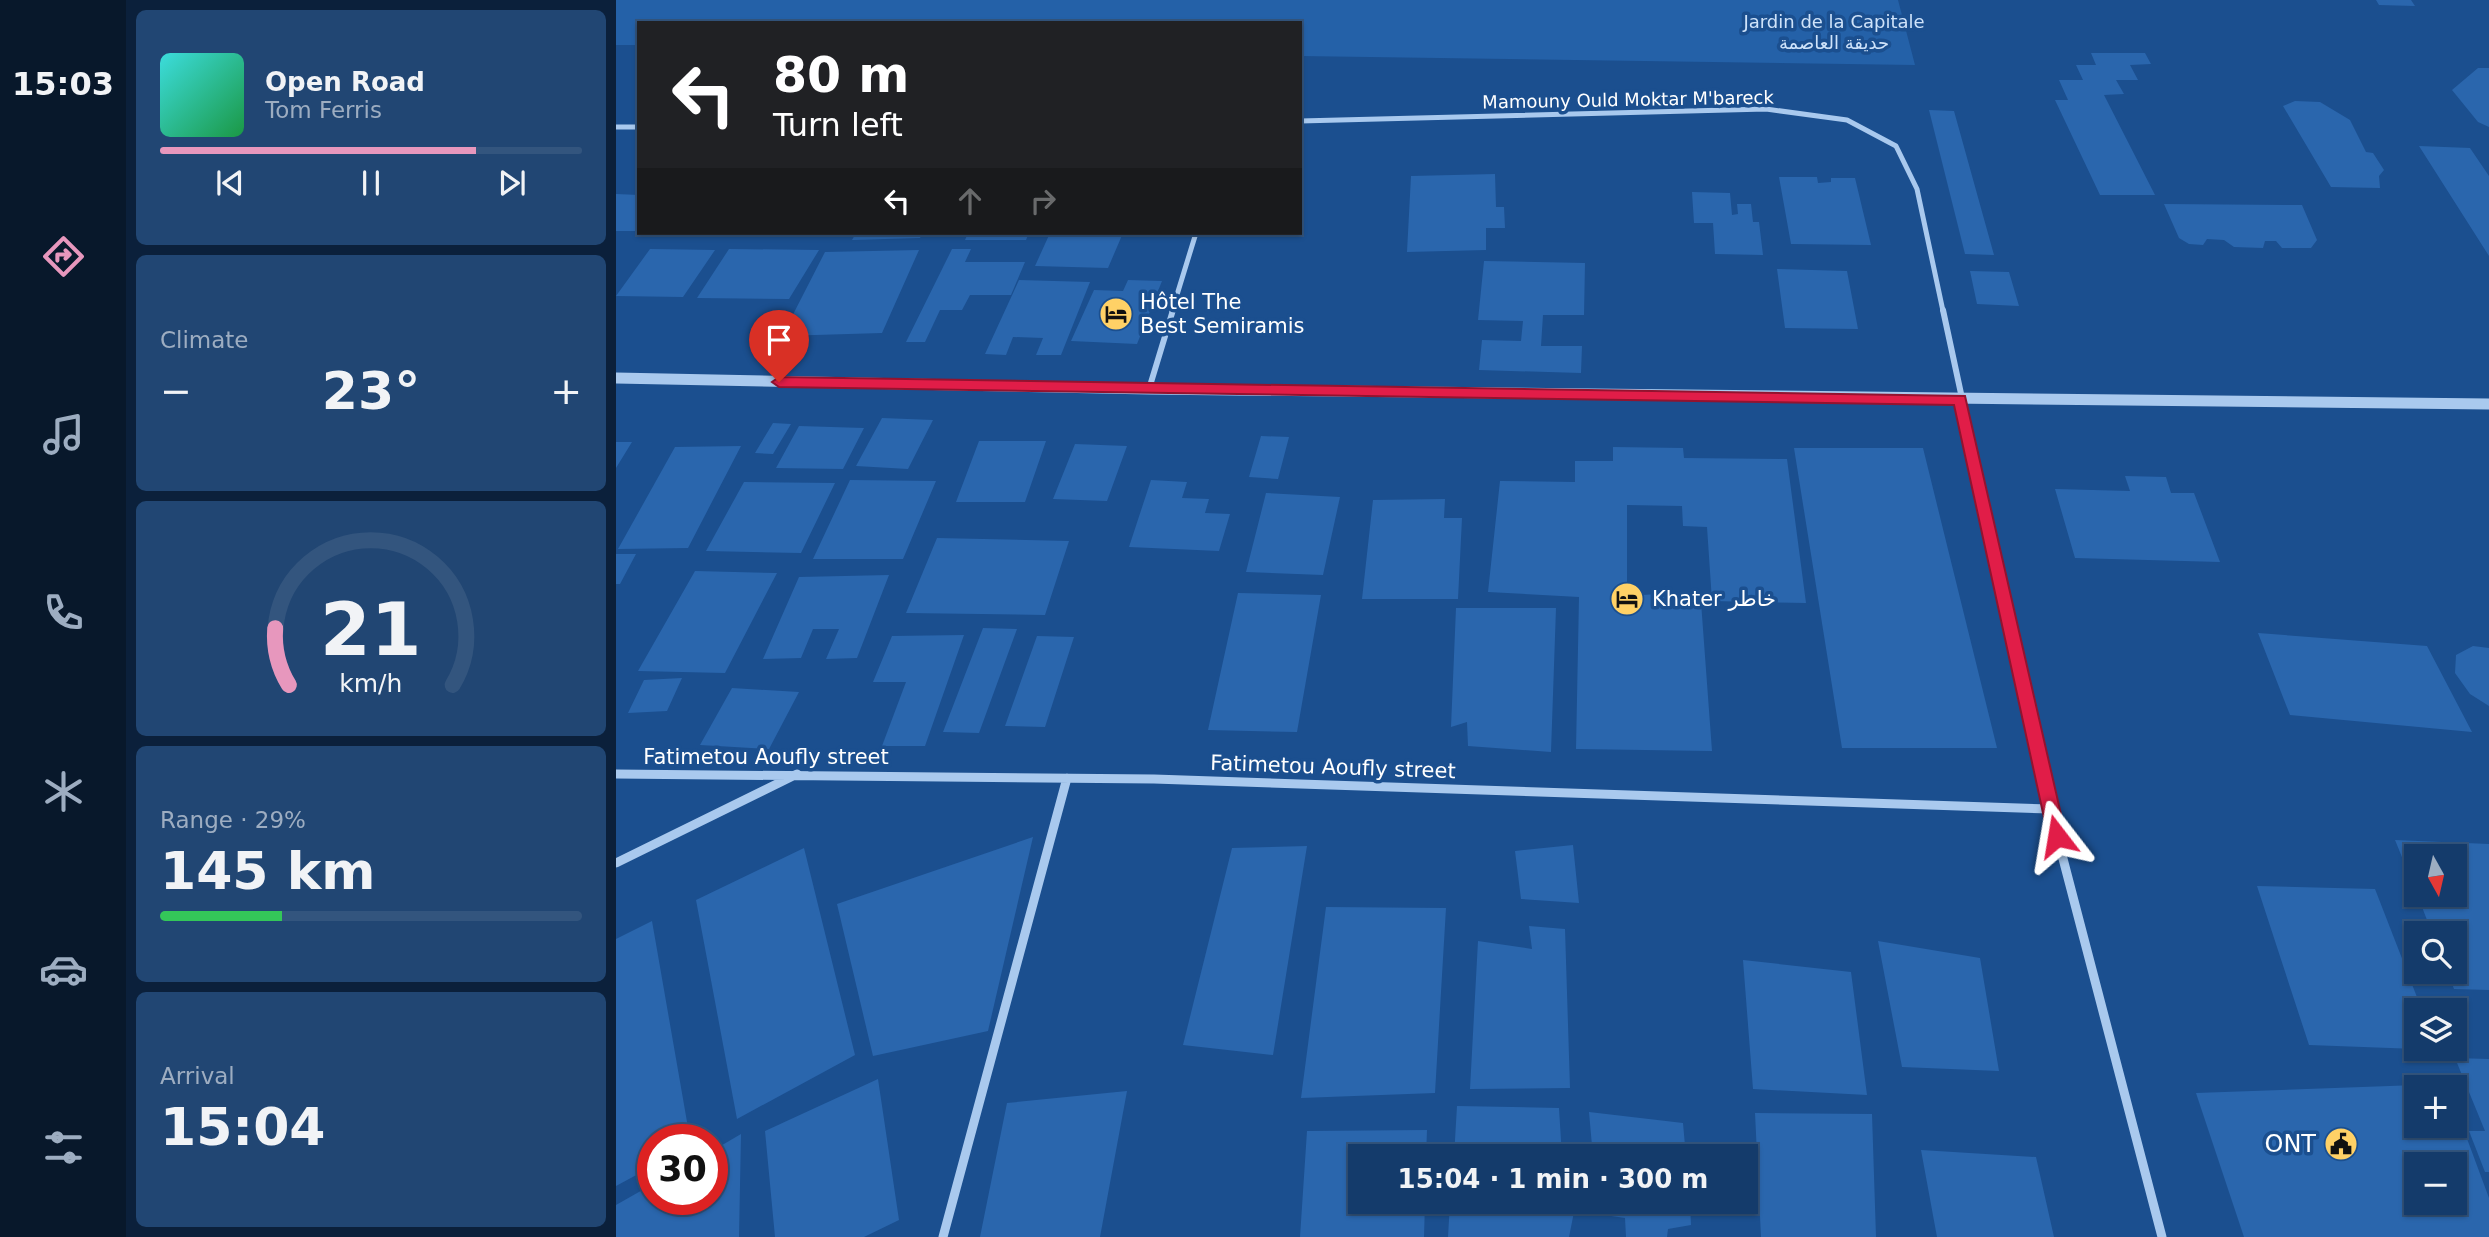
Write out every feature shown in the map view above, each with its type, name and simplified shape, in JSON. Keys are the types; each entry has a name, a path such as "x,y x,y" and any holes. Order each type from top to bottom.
{"street":[{"name":"Mamouny Ould Moktar M'bareck","path":"1302,121 1766,109 1847,120 1896,146 1917,189 1960,400 2050,809 2162,1237"},
{"path":"616,127 637,127"},
{"path":"1149,389 1195,235"},
{"path":"616,378 1149,389 2489,404"},
{"path":"616,863 801,773"},
{"name":"Fatimetou Aoufly street","path":"616,774 801,773 1345,784 2050,809"},
{"path":"943,1237 1067,778"}],"green space":[{"name":"Jardin de la Capitale حديقة العاصمة","path":"616,0 1898,0 1915,65 1302,56 1302,21 637,21 637,45 616,45"}],"building":[{"path":"2376,0 2411,0 2415,6 2379,5"},
{"path":"2091,53 2145,53 2151,64 2130,65 2138,80 2116,80 2124,94 2104,95 2155,195 2100,195 2055,100 2068,100 2059,80 2083,80 2076,65 2096,65"},
{"path":"2478,68 2489,68 2489,127 2478,122 2452,90"},
{"path":"2295,101 2320,102 2350,120 2366,152 2373,153 2384,170 2379,176 2380,188 2331,187 2283,106"},
{"path":"1929,110 1954,111 1994,255 1965,254"},
{"path":"2419,146 2470,148 2489,176 2489,256"},
{"path":"1495,174 1496,207 1504,207 1505,228 1486,228 1486,250 1407,252 1411,176"},
{"path":"1779,177 1817,177 1818,183 1831,182 1831,178 1855,178 1871,245 1791,244"},
{"path":"1692,192 1730,193 1732,215 1738,214 1737,204 1751,204 1753,222 1759,222 1763,255 1715,254 1713,223 1694,223"},
{"path":"616,194 637,195 636,231 616,231"},
{"path":"2164,204 2302,205 2317,240 2311,248 2282,248 2276,241 2265,241 2263,248 2234,247 2224,240 2207,239 2203,245 2189,244 2179,238"},
{"path":"855,235 922,235 920,238 852,240"},
{"path":"967,235 1028,235 1026,240 965,240"},
{"path":"1049,235 1122,235 1108,268 1035,266"},
{"path":"650,249 715,250 683,297 616,296"},
{"path":"729,249 819,250 789,299 697,298"},
{"path":"952,249 971,249 965,262 1025,262 1011,295 970,295 962,310 940,310 925,342 906,342"},
{"path":"919,250 882,333 782,336 825,252"},
{"path":"1484,261 1585,263 1584,315 1543,315 1541,346 1582,346 1581,373 1479,370 1482,340 1521,341 1523,321 1478,320"},
{"path":"1777,269 1847,271 1858,329 1785,328"},
{"path":"1970,271 2009,272 2019,306 1977,304"},
{"path":"1019,280 1090,282 1061,355 1036,355 1043,338 1013,337 1006,355 985,354"},
{"path":"1128,280 1162,281 1137,344 1071,341 1094,290 1123,291"},
{"path":"882,418 933,420 908,469 856,466"},
{"path":"773,423 791,424 773,454 755,453"},
{"path":"799,426 864,428 843,469 776,468"},
{"path":"1261,436 1289,437 1278,479 1249,477"},
{"path":"979,441 1046,441 1025,502 956,502"},
{"path":"616,442 632,442 616,468"},
{"path":"1075,444 1127,446 1107,501 1053,499"},
{"path":"741,446 688,548 618,549 675,447"},
{"name":"Khater خاطر","path":"1613,447 1683,448 1684,458 1787,459 1806,603 1712,601 1707,527 1683,526 1682,506 1627,505 1627,596 1673,593 1676,602 1701,602 1712,751 1576,749 1579,597 1488,592 1500,481 1575,482 1575,461 1613,461"},
{"path":"1794,448 1923,448 1997,748 1842,748"},
{"path":"2125,476 2166,477 2171,493 2194,493 2220,562 2075,558 2055,489 2130,491"},
{"path":"850,480 936,481 903,559 813,559"},
{"path":"1151,480 1187,482 1182,498 1209,499 1205,513 1230,514 1219,551 1129,547"},
{"path":"744,482 835,483 801,553 706,551"},
{"path":"1266,493 1340,497 1323,575 1246,572"},
{"path":"1445,499 1444,518 1462,518 1458,599 1362,599 1373,500"},
{"path":"937,538 1069,541 1045,615 906,613"},
{"path":"616,554 636,554 620,584 616,584"},
{"path":"695,571 777,573 725,673 638,671"},
{"path":"889,575 857,658 826,659 839,629 813,629 801,658 763,659 799,577"},
{"path":"1238,593 1321,595 1297,732 1208,730"},
{"path":"1456,608 1556,608 1551,752 1468,746 1467,722 1451,727"},
{"path":"983,628 1017,629 979,733 943,732"},
{"path":"2258,633 2427,646 2472,732 2290,715"},
{"path":"964,635 925,746 882,746 906,682 873,682 892,636"},
{"path":"1037,636 1074,637 1045,727 1005,726"},
{"path":"2473,646 2489,648 2489,706 2470,694 2455,673 2456,655"},
{"path":"682,678 667,711 628,713 644,680"},
{"path":"732,688 799,692 769,749 700,745"},
{"path":"1033,837 988,1031 873,1056 837,904"},
{"path":"2395,840 2489,844 2489,990 2454,989 2452,984 2467,984 2467,921 2427,921 2422,907 2468,906 2468,844 2404,844 2404,863"},
{"path":"1573,845 1579,903 1521,899 1515,851"},
{"path":"1307,846 1273,1055 1183,1045 1232,848"},
{"path":"804,848 855,1055 737,1119 696,900"},
{"path":"2257,886 2375,889 2404,964 2404,984 2412,984 2417,998 2404,998 2404,1049 2309,1045"},
{"path":"1326,907 1446,908 1435,1093 1301,1098"},
{"path":"652,921 687,1124 637,1124 637,1175 616,1186 616,939"},
{"path":"1529,926 1565,929 1570,1088 1470,1089 1478,941 1532,949"},
{"path":"1878,941 1980,958 1999,1071 1902,1067"},
{"path":"1743,960 1851,972 1867,1095 1753,1089"},
{"path":"2489,1059 2489,1172 2485,1172 2469,1131 2485,1131 2467,1087 2467,1075 2462,1075 2456,1061"},
{"path":"878,1079 899,1220 864,1237 775,1237 765,1131"},
{"name":"ONT","path":"2404,1085 2404,1138 2467,1138 2489,1198 2489,1237 2244,1237 2196,1093"},
{"path":"1127,1091 1100,1237 980,1237 1007,1103"},
{"path":"1457,1106 1559,1108 1561,1144 1455,1144"},
{"path":"1589,1112 1683,1123 1685,1144 1592,1144"},
{"path":"1755,1113 1872,1114 1876,1237 1761,1237"},
{"path":"1427,1130 1426,1144 1348,1144 1348,1214 1425,1214 1424,1237 1300,1237 1307,1131"},
{"path":"741,1134 739,1237 616,1237 616,1205 637,1193 637,1215 728,1215 728,1142"},
{"path":"1921,1150 2036,1157 2054,1237 1937,1237"},
{"path":"1449,1214 1574,1214 1569,1237 1448,1237"},
{"path":"1597,1214 1691,1214 1691,1225 1668,1229 1667,1237 1626,1237 1625,1218"}],"place":[{"name":"Hôtel The Best Semiramis","path":"1116,314"},
{"name":"Khater خاطر","path":"1627,599"},
{"name":"ONT","path":"2341,1144"}],"route":[{"path":"779,382 1960,400 2057,836"}]}
